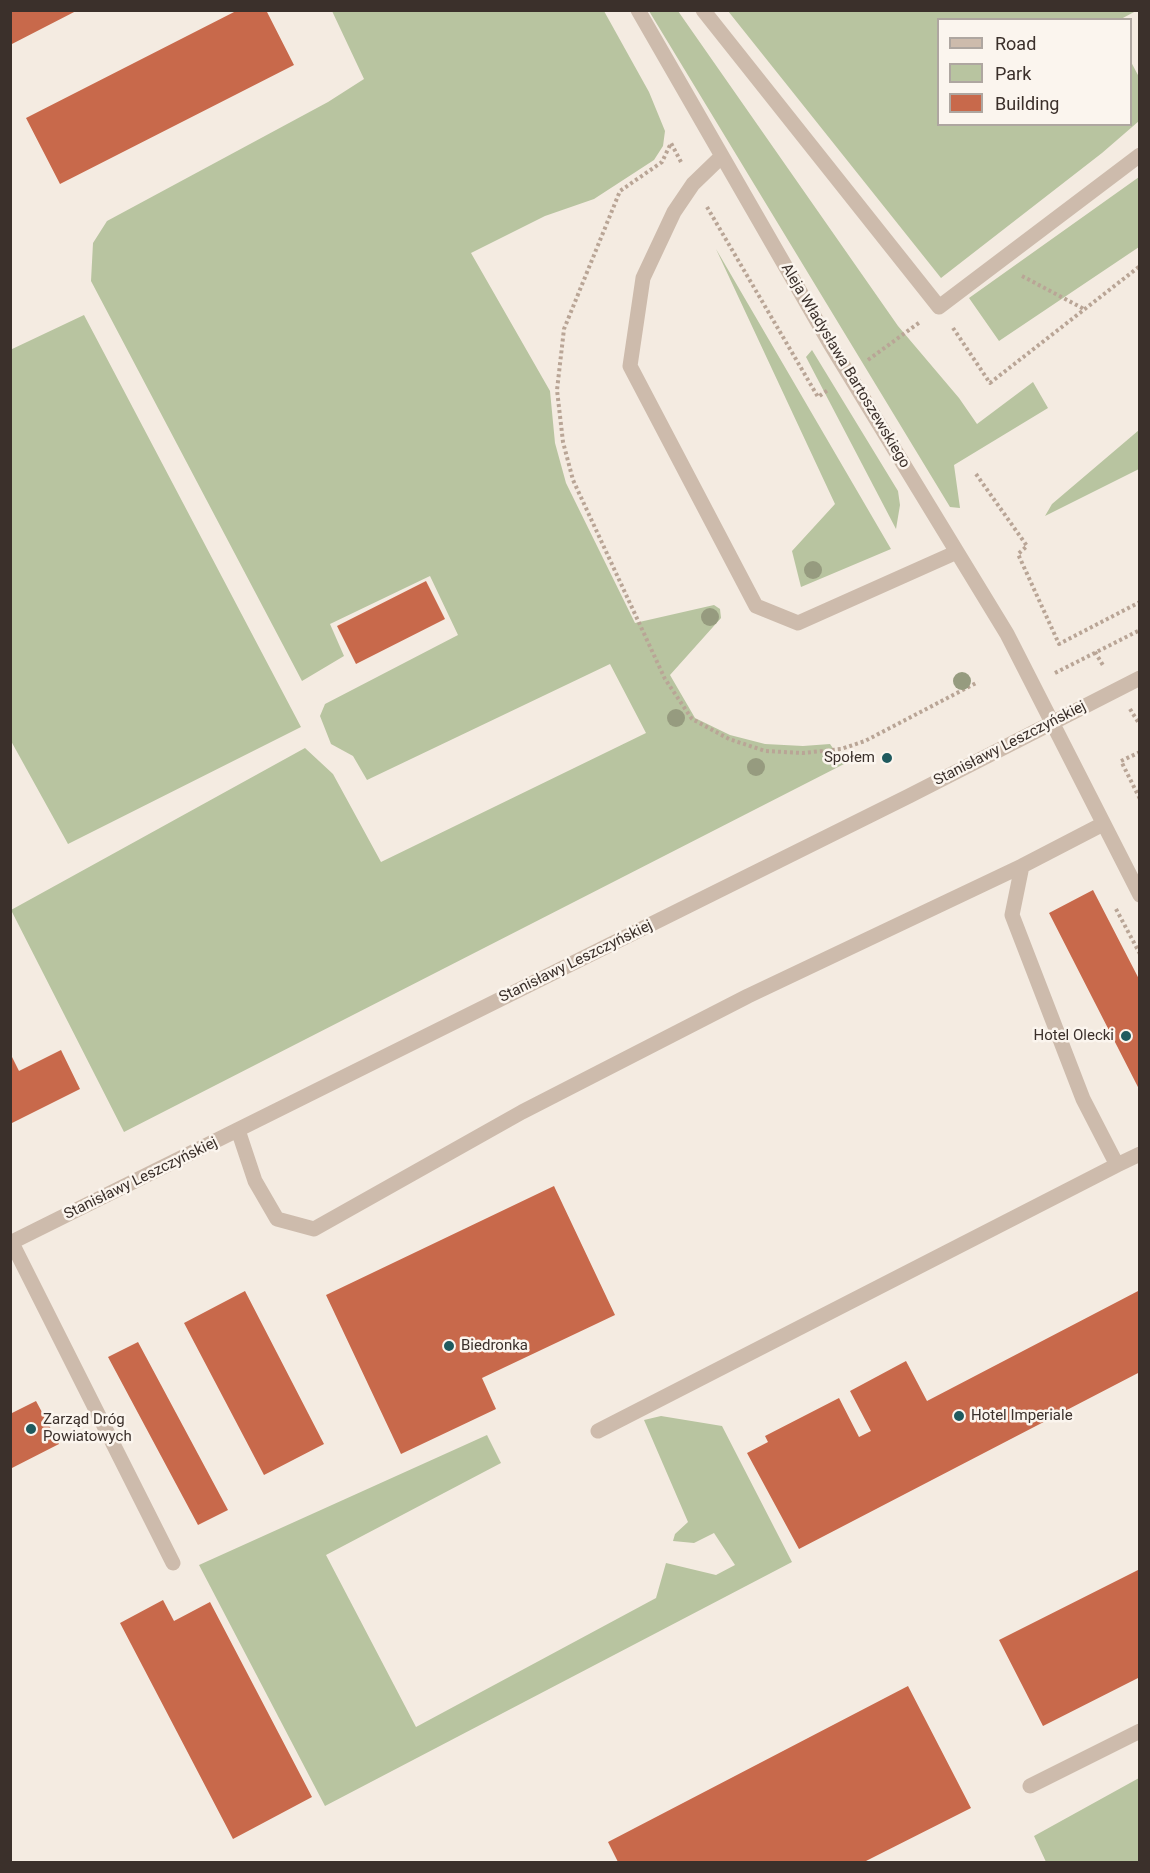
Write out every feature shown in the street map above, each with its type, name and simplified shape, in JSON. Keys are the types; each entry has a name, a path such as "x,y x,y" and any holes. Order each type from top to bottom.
{"street":[{"name":"Aleja Władysława Bartoszewskiego","path":"638,10 834,351 1007,634 1140,896"},
{"path":"703,10 939,307 1140,154"},
{"path":"722,156 693,184 674,212 643,278 630,366 756,606 798,623 957,552"},
{"name":"Stanisławy Leszczyńskiej","path":"11,1243 909,796 1140,678"},
{"path":"238,1130 255,1181 277,1219 314,1229 532,1107 748,996 1022,866 1103,824"},
{"path":"1022,866 1012,915 1083,1099 1117,1165"},
{"path":"598,1431 1140,1154"},
{"path":"11,1243 173,1563"},
{"path":"1030,1786 1140,1731"}],"path":[{"path":"998,262 1084,309"},
{"path":"865,362 939,307 990,383 1140,266"},
{"path":"976,474 1027,546 1018,554 1059,644 1140,602"},
{"path":"1033,685 1140,630"},
{"path":"1140,752 1122,761 1140,799"}],"green space":[{"path":"332,11 604,11 649,92 665,131 663,146 654,160 594,199 545,216 471,253 550,391 555,443 566,483 635,623 714,605 720,609 721,618 670,675 695,718 730,735 765,744 803,746 830,744 844,764 124,1132 11,910 305,748 333,774 381,862 646,733 610,664 367,780 353,756 331,744 320,716 325,704 458,635 430,576 330,624 344,656 302,681 91,281 93,243 107,221 328,102 364,79"},
{"path":"649,11 678,11 898,326 959,398 977,424 1033,382 1048,408 954,465 960,508 950,507"},
{"path":"728,11 1136,11 1123,18 937,18 937,126 1132,126 1132,64 1139,77 1139,121 1102,153 941,278"},
{"path":"1139,177 1139,247 999,341 969,298"},
{"path":"716,249 891,549 801,587 792,551 835,504"},
{"path":"84,315 301,727 68,844 11,741 10,350"},
{"path":"812,350 898,491 900,505 896,529 806,357"},
{"path":"1139,430 1139,469 1045,516 1052,504"},
{"path":"661,1416 722,1426 792,1562 325,1806 199,1565 487,1435 501,1463 326,1555 416,1727 656,1598 666,1563 716,1575 735,1565 714,1533 694,1543 673,1541 675,1534 688,1522 644,1420"},
{"path":"1139,1778 1139,1862 1046,1862 1034,1836"}],"building":[{"path":"10,10 78,10 10,45"},
{"path":"238,10 266,10 294,65 60,184 26,118"},
{"path":"426,581 445,619 356,664 337,626"},
{"name":"Hotel Olecki","path":"1093,890 1140,981 1140,1091 1049,913"},
{"path":"61,1050 80,1089 10,1124 10,1053 19,1071"},
{"name":"Biedronka","path":"554,1186 615,1315 482,1378 496,1409 401,1454 326,1295"},
{"name":"Hotel Imperiale","path":"1140,1290 1140,1372 799,1549 747,1453 768,1442 765,1436 839,1398 859,1437 871,1431 850,1391 906,1361 927,1401"},
{"path":"245,1291 324,1444 264,1475 184,1323"},
{"path":"138,1342 228,1510 198,1525 108,1357"},
{"name":"Zarząd Dróg Powiatowych","path":"36,1401 59,1444 10,1469 10,1414"},
{"path":"1140,1569 1140,1677 1043,1726 999,1640"},
{"path":"163,1600 174,1621 210,1602 312,1797 233,1839 120,1623"},
{"path":"908,1686 971,1808 864,1862 618,1862 608,1842"}],"place":[{"name":"Społem","path":"887,758"},
{"name":"Hotel Olecki","path":"1126,1036"},
{"name":"Biedronka","path":"449,1346"},
{"name":"Hotel Imperiale","path":"959,1416"},
{"name":"Zarząd Dróg Powiatowych","path":"31,1429"}]}
